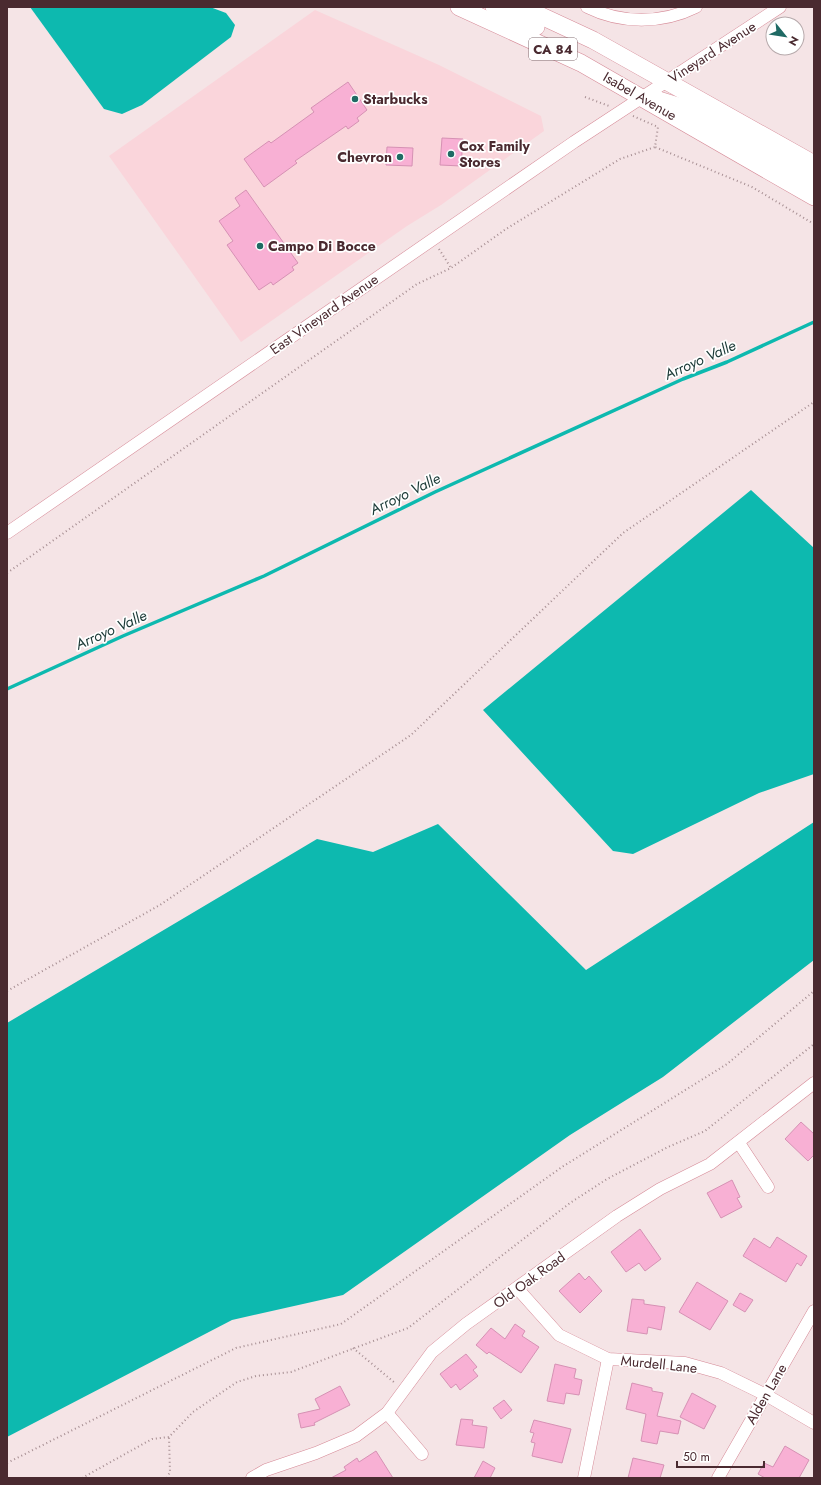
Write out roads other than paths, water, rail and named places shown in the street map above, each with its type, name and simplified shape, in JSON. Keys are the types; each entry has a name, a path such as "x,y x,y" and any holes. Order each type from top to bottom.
{"highway":[{"name":"Isabel Avenue","path":"459,7 581,63 643,97 814,197"},
{"path":"494,7 634,74 667,82"},
{"name":"Isabel Avenue","path":"522,7 593,40 814,164"},
{"path":"643,97 663,100 694,111 814,180"}],"street":[{"path":"587,7 597,12 616,17 643,21 683,14 696,7"},
{"name":"Vineyard Avenue","path":"643,97 780,7"},
{"name":"East Vineyard Avenue","path":"7,533 574,142 643,97"},
{"name":"Old Oak Road","path":"252,1478 266,1470 316,1453 356,1436 387,1413 432,1352 466,1324 617,1216 660,1189 710,1164 739,1144 814,1083"},
{"path":"739,1144 768,1187"},
{"name":"Murdell Lane","path":"517,1288 559,1336 608,1358 685,1364 721,1373 766,1395 814,1423"},
{"name":"Alden Lane","path":"718,1478 814,1311"},
{"path":"584,1478 608,1358"},
{"path":"387,1413 422,1454"}],"water":[{"path":"30,7 210,7 226,13 235,25 231,37 142,105 122,114 104,109"},
{"path":"751,490 814,548 814,774 759,793 633,854 613,851 483,710"},
{"path":"814,822 814,960 663,1077 570,1135 343,1295 232,1320 7,1437 7,1023 317,839 373,852 438,824 586,970"}],"waterway":[{"name":"Arroyo Valle","path":"7,689 123,636 264,576 435,492 683,379 727,362 814,322"}],"place":[{"name":"Starbucks","path":"355,99"},
{"name":"Cox Family Stores","path":"451,154"},
{"name":"Chevron","path":"400,157"},
{"name":"Campo Di Bocce","path":"260,246"}]}
